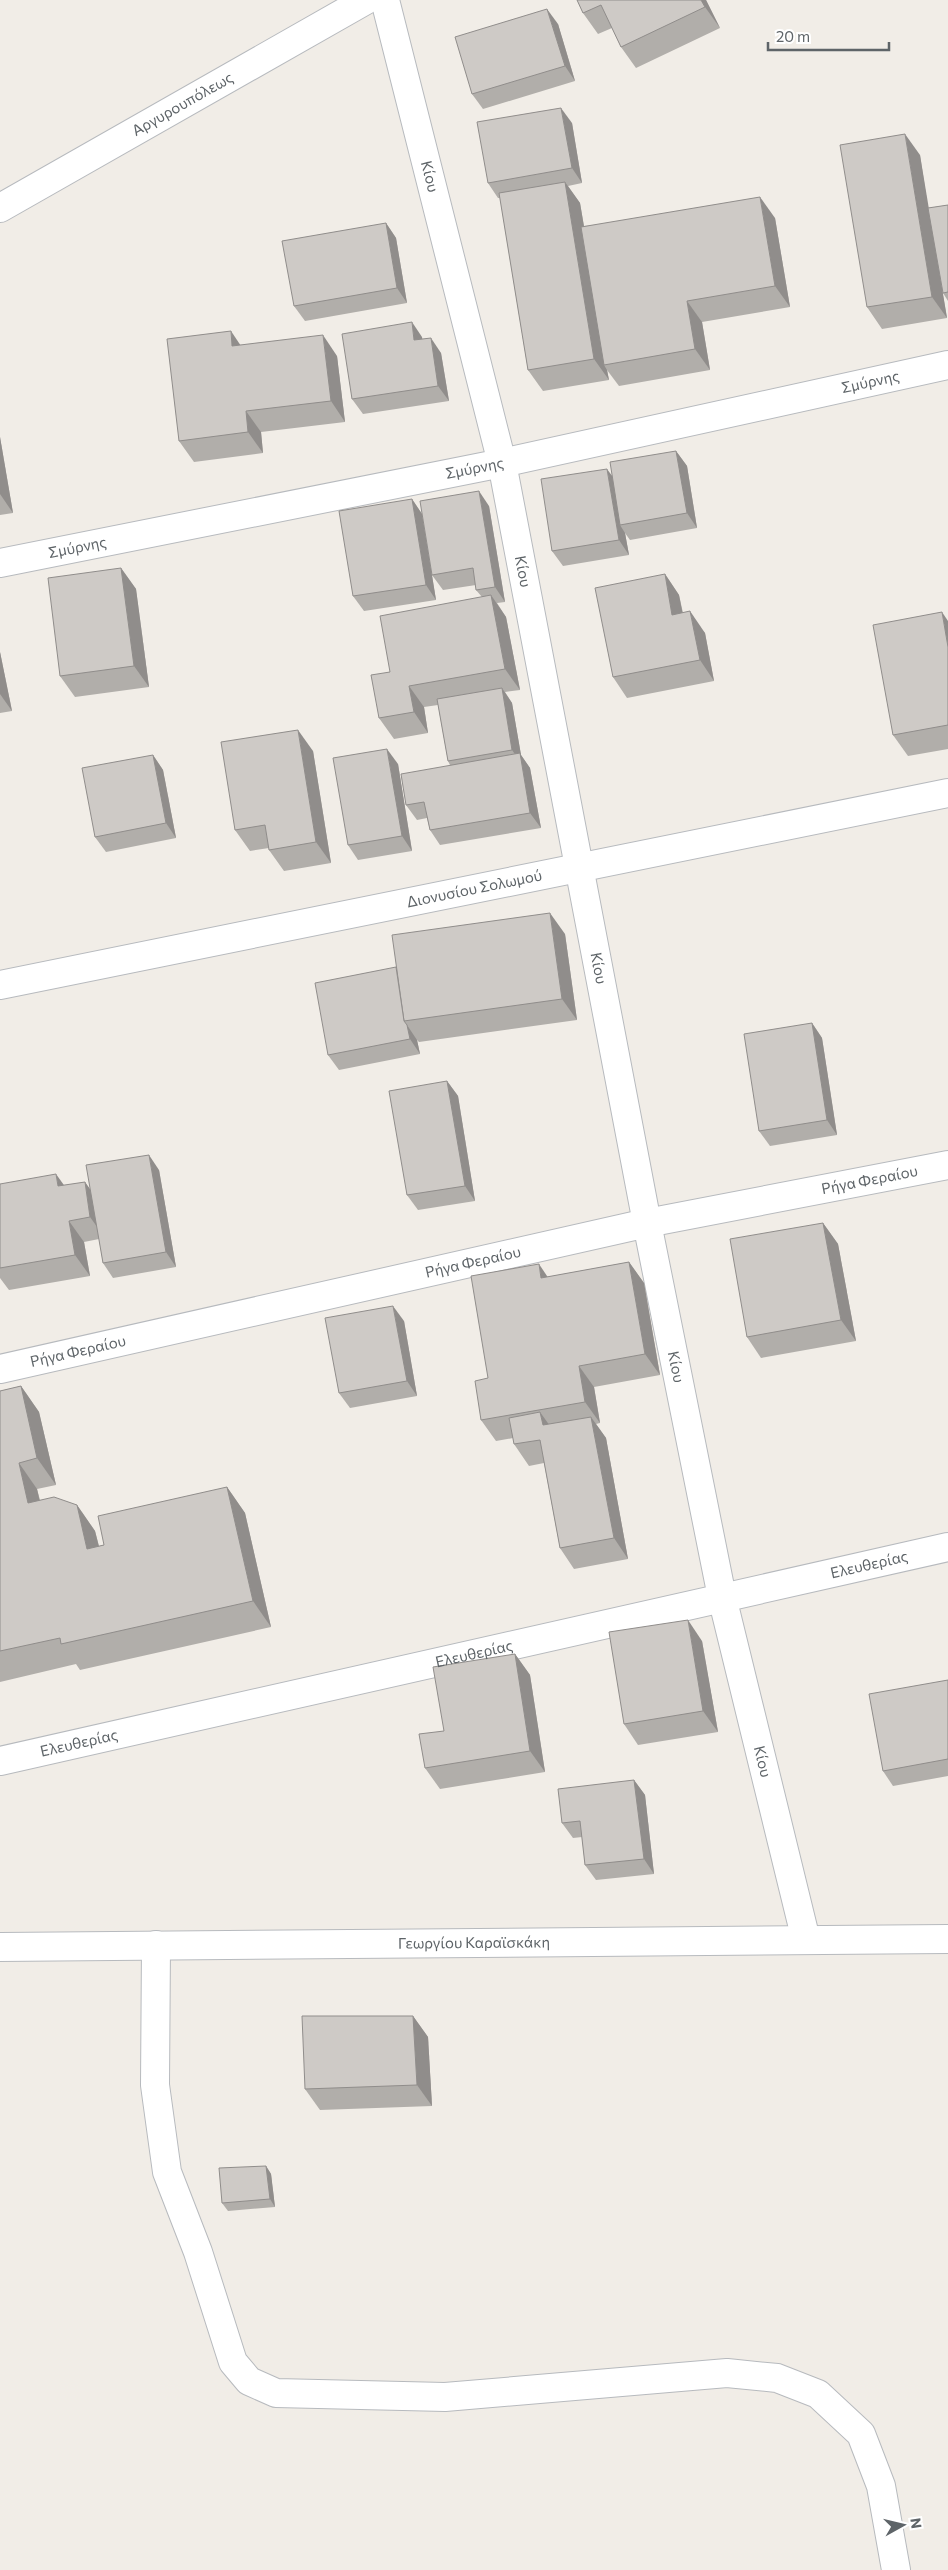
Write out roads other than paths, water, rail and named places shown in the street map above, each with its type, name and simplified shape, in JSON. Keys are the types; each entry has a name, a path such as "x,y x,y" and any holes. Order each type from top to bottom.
{"street":[{"name":"Αργυρουπόλεως","path":"0,208 366,0"},
{"name":"Κίου","path":"385,0 502,463 647,1223 722,1597 806,1940"},
{"name":"Σμύρνης","path":"0,563 502,463 948,365"},
{"name":"Διονυσίου Σολωμού","path":"0,985 948,793"},
{"name":"Ρήγα Φεραίου","path":"0,1370 647,1223 948,1165"},
{"name":"Ελευθερίας","path":"0,1761 948,1547"},
{"name":"Γεωργίου Καραϊσκάκη","path":"0,1946 948,1939"},
{"path":"156,1945 155,2085 167,2172 198,2252 233,2362 249,2381 276,2393 445,2397 727,2373 777,2378 818,2394 861,2434 882,2486 896,2570"}]}
